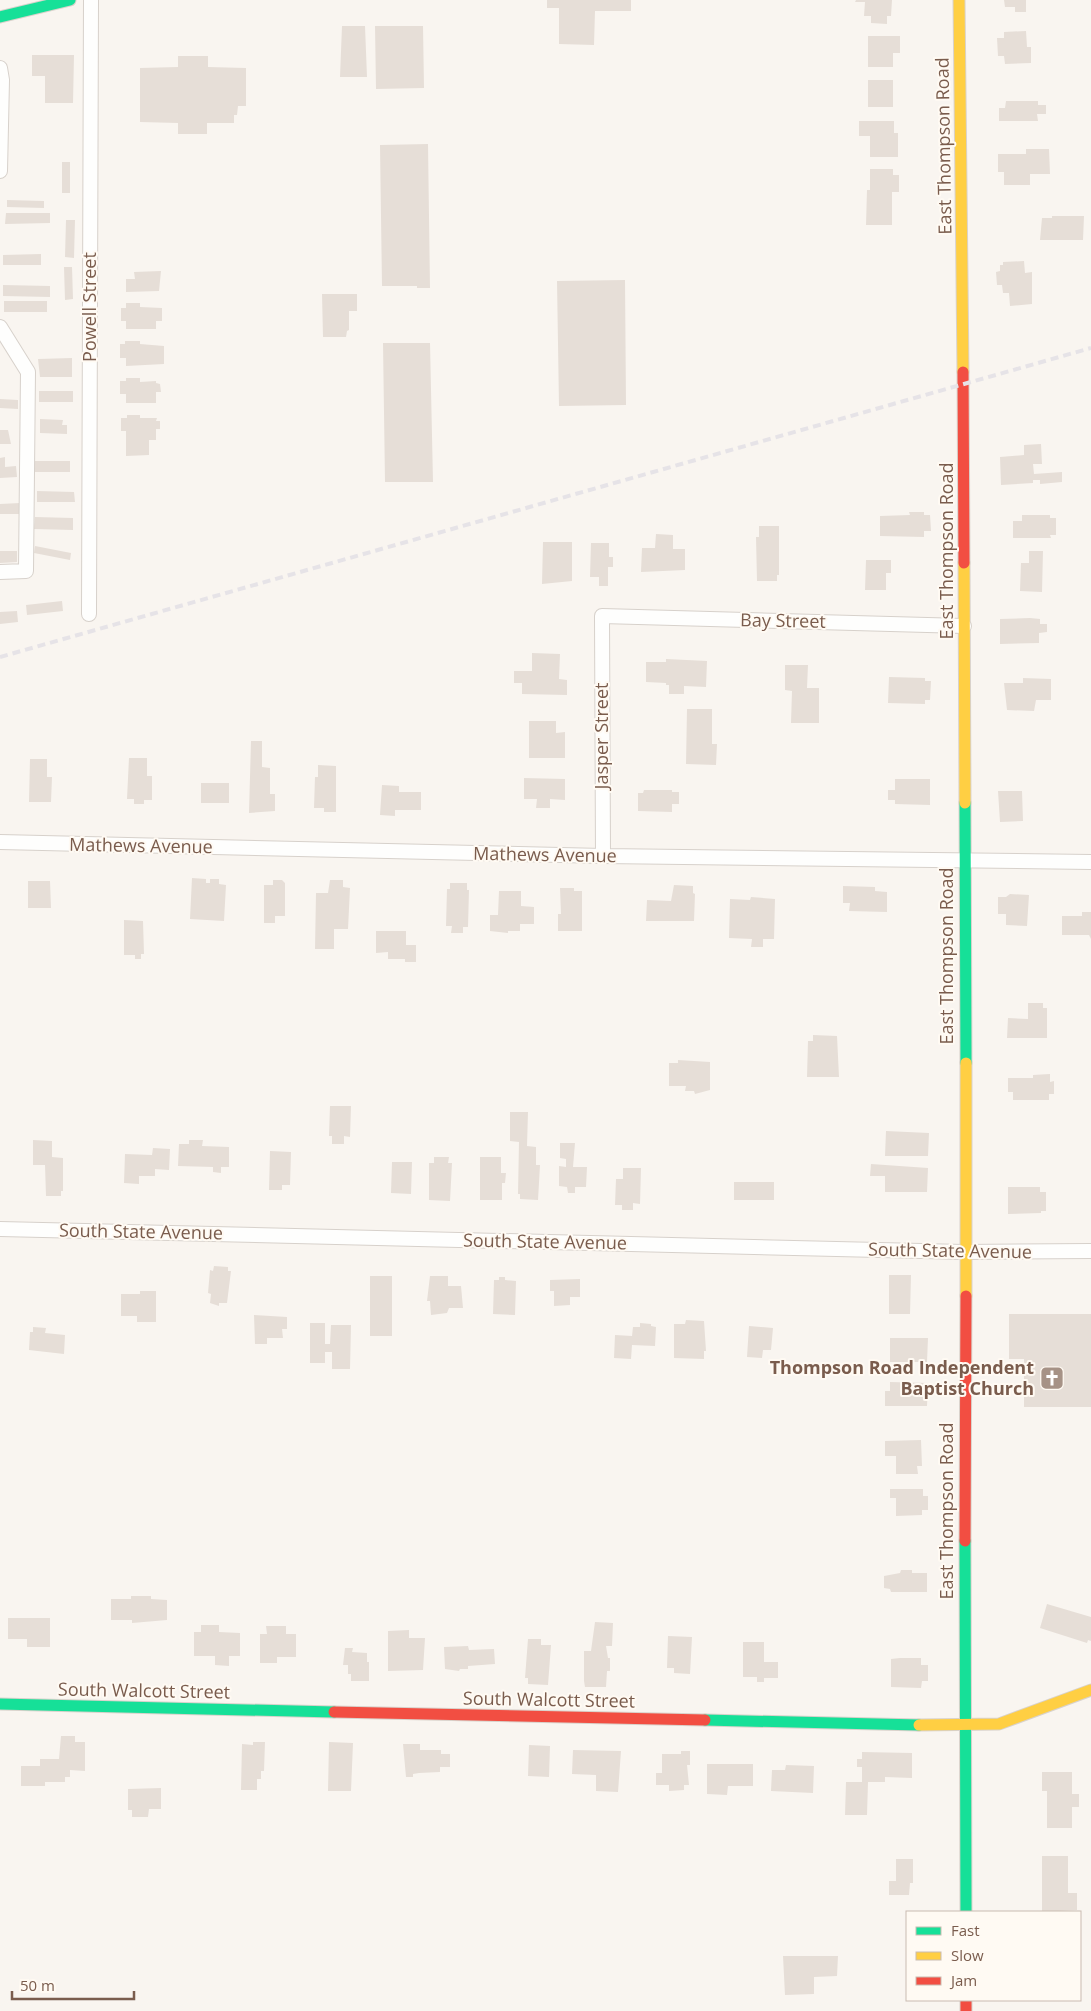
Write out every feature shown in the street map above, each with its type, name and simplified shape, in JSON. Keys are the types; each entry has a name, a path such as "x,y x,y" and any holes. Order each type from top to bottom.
{"main road":[{"path":"0,17 70,0"},
{"name":"East Thompson Road","path":"959,0 965,383 964,1252 966,1911"},
{"name":"South Walcott Street","path":"0,1704 965,1726 1000,1724 1091,1690"}],"street":[{"name":"Powell Street","path":"89,614 91,0"},
{"path":"0,68 2,80 0,171"},
{"path":"0,327 28,372 26,571 0,572"},
{"name":"Bay Street","path":"602,616 964,626"},
{"name":"Jasper Street","path":"602,616 603,856"},
{"name":"Mathews Avenue","path":"0,842 603,856 965,862 1091,862"},
{"name":"South State Avenue","path":"0,1229 964,1252 1091,1251"}],"building":[{"path":"547,0 631,0 631,11 595,11 594,45 559,44 559,8 547,8"},
{"path":"856,0 892,0 891,16 887,16 887,24 871,23 871,16 864,16 865,2 855,2"},
{"path":"1004,0 1026,0 1026,12 1015,12 1015,7 1005,7"},
{"path":"342,26 365,26 367,77 340,77"},
{"path":"375,26 423,26 424,88 376,89"},
{"path":"1026,31 1027,47 1031,47 1031,63 1005,64 1004,56 998,56 997,38 1004,38 1004,32"},
{"path":"868,36 900,36 900,53 893,53 893,67 868,67"},
{"path":"32,55 74,55 73,103 45,103 45,76 32,76"},
{"path":"178,56 208,56 208,67 246,68 246,106 238,106 237,115 234,115 234,123 207,123 207,134 178,134 178,123 140,122 140,68 178,67"},
{"path":"868,80 893,80 893,107 868,107"},
{"path":"1006,101 1038,101 1038,105 1046,105 1046,114 1037,114 1038,121 999,121 999,108 1005,108"},
{"path":"859,121 894,121 894,133 898,133 898,157 870,157 870,136 859,136"},
{"path":"428,144 430,288 382,286 380,145"},
{"path":"1026,149 1049,149 1050,174 1030,174 1030,185 1004,185 1004,172 998,172 998,154 1026,154"},
{"path":"62,162 70,162 70,193 62,193"},
{"path":"870,169 893,169 893,175 899,175 899,192 892,192 892,225 866,225"},
{"path":"7,200 44,201 44,208 7,207"},
{"path":"6,213 50,213 50,223 5,224"},
{"path":"1052,216 1084,216 1083,240 1040,240 1042,218 1052,218"},
{"path":"66,220 75,220 74,258 65,257"},
{"path":"41,254 41,265 3,265 3,255"},
{"path":"1024,261 1025,273 1032,272 1032,304 1010,306 1009,293 1003,293 1002,285 997,285 996,272 1000,271 1000,265 1003,265 1003,262"},
{"path":"64,267 72,267 73,299 65,300"},
{"path":"161,271 159,291 126,292 126,279 135,279 134,272"},
{"path":"625,280 626,405 559,406 557,281"},
{"path":"3,285 50,286 50,297 3,296"},
{"path":"322,294 357,294 357,311 349,311 349,330 346,337 323,337"},
{"path":"4,301 47,301 47,312 4,312"},
{"path":"126,303 140,303 140,307 162,308 162,321 156,321 156,329 126,329 126,321 121,321 121,308 126,308"},
{"path":"125,341 140,341 140,344 164,346 164,364 126,366 126,358 120,358 120,344 125,344"},
{"path":"383,343 430,343 433,482 385,482"},
{"path":"72,358 72,377 40,377 38,359"},
{"path":"126,378 140,378 140,382 156,381 156,383 160,384 161,392 156,392 156,403 126,403 126,394 120,394 120,381 126,381"},
{"path":"39,391 73,391 73,402 39,402"},
{"path":"0,399 18,400 18,409 0,408"},
{"path":"127,415 140,415 140,418 157,418 156,421 160,421 160,429 156,429 156,440 149,440 149,455 126,456 126,431 121,431 121,418 127,418"},
{"path":"40,419 63,420 62,425 67,425 67,434 40,433"},
{"path":"0,430 8,430 11,444 0,444"},
{"path":"1041,444 1042,464 1033,464 1034,474 1062,472 1062,482 1040,484 1040,480 1033,480 1033,483 1001,485 1000,457 1024,455 1024,445"},
{"path":"5,457 5,467 16,466 17,477 0,478 0,458"},
{"path":"35,461 70,461 70,472 35,472"},
{"path":"37,491 74,492 75,502 37,502"},
{"path":"20,503 20,514 0,514 0,504"},
{"path":"909,512 924,512 924,515 930,515 931,531 924,531 924,537 880,536 880,516 910,515"},
{"path":"1022,515 1050,515 1050,518 1056,518 1056,535 1050,535 1051,538 1013,538 1013,521 1022,521"},
{"path":"35,517 73,518 73,530 34,529"},
{"path":"759,526 779,526 779,575 777,575 777,581 757,581 756,537 759,537"},
{"path":"656,534 673,535 673,549 685,549 685,570 641,572 642,548 655,548"},
{"path":"543,542 572,542 572,581 542,584"},
{"path":"591,543 609,543 609,557 613,557 613,567 608,567 608,586 599,586 599,577 590,577"},
{"path":"35,546 71,553 70,560 34,553"},
{"path":"0,551 17,551 17,562 0,563"},
{"path":"1029,551 1043,551 1042,592 1020,591 1021,563 1029,563"},
{"path":"866,560 891,560 891,573 886,573 886,590 865,590"},
{"path":"62,601 63,611 27,615 26,605"},
{"path":"17,611 18,622 0,624 0,612"},
{"path":"1000,619 1040,619 1040,624 1047,624 1047,632 1039,633 1039,643 1000,644"},
{"path":"532,653 560,654 559,679 567,680 567,695 522,694 522,683 514,683 514,671 532,671"},
{"path":"666,659 707,661 706,687 684,686 684,694 669,694 669,685 666,685 666,683 646,682 646,662 666,662"},
{"path":"785,665 808,665 807,688 819,688 819,723 791,723 792,691 785,690"},
{"path":"889,677 925,678 925,681 931,681 930,700 925,700 925,704 888,703"},
{"path":"1023,678 1051,679 1051,700 1036,700 1034,711 1007,710 1004,683 1023,683"},
{"path":"687,709 712,709 712,744 717,744 716,765 686,764"},
{"path":"529,721 556,721 556,733 565,732 565,758 529,758"},
{"path":"251,741 262,741 262,767 270,768 270,794 275,794 275,811 249,813"},
{"path":"129,758 147,758 147,776 152,776 152,800 144,800 144,804 134,804 134,799 127,799"},
{"path":"30,759 47,759 47,777 52,777 51,802 29,802"},
{"path":"318,765 336,766 336,812 324,812 324,808 314,808 315,777 318,777"},
{"path":"524,778 565,779 565,800 550,799 550,808 536,808 537,799 524,799"},
{"path":"895,779 930,779 930,805 895,804 895,800 888,800 888,790 895,790"},
{"path":"201,783 229,783 229,803 201,803"},
{"path":"382,785 399,786 399,792 421,792 421,810 395,810 395,816 380,815"},
{"path":"644,790 672,790 672,792 679,792 679,804 672,804 672,812 638,811 638,793 643,793"},
{"path":"998,791 1022,791 1023,821 1000,822"},
{"path":"192,878 206,879 206,883 210,883 210,879 219,879 219,884 226,885 224,921 190,919"},
{"path":"273,880 282,880 285,883 285,916 275,916 275,923 264,923 264,885 273,885"},
{"path":"330,880 343,880 343,887 350,888 348,929 334,929 334,949 315,949 316,893 328,893"},
{"path":"28,881 50,881 51,908 28,908"},
{"path":"450,883 467,883 467,890 469,890 468,927 463,927 463,933 451,933 452,926 446,926 447,889 450,889"},
{"path":"674,885 693,886 693,893 695,894 694,921 646,921 647,900 671,901"},
{"path":"843,886 875,887 875,891 887,892 887,912 849,911 850,903 843,903"},
{"path":"560,888 574,888 574,891 582,891 582,931 558,931 558,914 561,914"},
{"path":"499,891 521,891 521,906 534,907 534,924 520,924 520,931 508,931 508,933 490,931 490,915 498,915"},
{"path":"1010,894 1029,895 1027,926 1006,925 1006,914 998,914 998,897 1006,897"},
{"path":"751,897 775,899 774,939 763,939 763,947 751,947 752,939 729,938 730,899 750,900"},
{"path":"1082,912 1091,912 1091,939 1089,935 1062,935 1062,916 1082,916"},
{"path":"124,920 143,921 144,954 141,954 141,959 135,959 135,955 124,955"},
{"path":"376,931 406,931 406,945 416,945 416,962 405,962 405,959 388,959 388,952 376,953"},
{"path":"1028,1003 1043,1003 1043,1008 1047,1008 1047,1038 1007,1038 1008,1018 1028,1019"},
{"path":"813,1035 837,1036 839,1077 807,1077 808,1041 813,1041"},
{"path":"678,1060 710,1062 710,1090 695,1094 694,1091 685,1091 686,1086 669,1086 669,1063 678,1063"},
{"path":"1050,1074 1050,1082 1054,1081 1054,1094 1049,1094 1049,1100 1013,1100 1013,1092 1008,1092 1008,1078 1033,1078 1033,1075"},
{"path":"330,1106 351,1106 350,1137 344,1136 344,1144 332,1144 332,1136 329,1136"},
{"path":"510,1112 528,1112 527,1146 536,1147 536,1165 540,1165 538,1200 520,1199 520,1194 518,1194 519,1142 510,1141"},
{"path":"886,1131 929,1133 928,1156 885,1156"},
{"path":"33,1140 52,1141 52,1157 63,1158 63,1191 61,1191 61,1196 46,1196 45,1165 33,1165"},
{"path":"189,1140 203,1140 202,1146 229,1147 229,1167 221,1167 221,1173 213,1172 213,1167 178,1166 179,1144 189,1144"},
{"path":"560,1143 575,1143 573,1167 587,1167 586,1187 575,1187 575,1193 568,1193 567,1187 559,1186 559,1166 566,1167 566,1159 560,1158"},
{"path":"153,1148 170,1149 169,1170 155,1169 155,1176 139,1176 139,1184 124,1183 125,1154 152,1155"},
{"path":"270,1151 291,1152 290,1185 282,1185 282,1190 269,1190"},
{"path":"434,1157 449,1157 448,1163 452,1163 450,1201 429,1200 429,1163 434,1163"},
{"path":"480,1157 501,1157 501,1173 506,1173 505,1183 502,1183 502,1200 480,1200"},
{"path":"392,1162 412,1162 411,1194 391,1193"},
{"path":"871,1164 928,1168 927,1192 885,1192 885,1176 870,1176"},
{"path":"623,1168 641,1168 640,1204 633,1203 633,1210 622,1210 622,1205 615,1205 616,1179 623,1179"},
{"path":"734,1182 774,1182 774,1200 734,1200"},
{"path":"1008,1187 1040,1187 1040,1192 1046,1192 1046,1211 1041,1211 1041,1213 1008,1214"},
{"path":"214,1266 228,1267 228,1271 231,1271 227,1303 219,1303 219,1306 210,1303 211,1294 208,1293 210,1270 213,1271"},
{"path":"889,1275 911,1275 910,1314 889,1314"},
{"path":"370,1276 392,1276 392,1336 370,1336"},
{"path":"430,1276 448,1276 448,1286 461,1286 463,1308 449,1308 447,1313 431,1315 430,1301 427,1301"},
{"path":"499,1277 505,1277 505,1280 516,1281 515,1315 493,1314 494,1280 499,1280"},
{"path":"580,1279 580,1297 570,1297 570,1305 554,1306 554,1291 550,1291 550,1280"},
{"path":"140,1291 156,1291 156,1322 137,1322 137,1316 121,1316 121,1294 140,1294"},
{"path":"1009,1314 1091,1314 1091,1407 1024,1407 1024,1359 1009,1359"},
{"path":"254,1315 287,1317 287,1329 282,1329 283,1338 267,1338 267,1344 255,1344"},
{"path":"686,1320 704,1321 706,1351 704,1351 704,1359 674,1358 674,1324 685,1324"},
{"path":"310,1323 325,1323 325,1344 330,1344 331,1325 351,1325 350,1369 332,1369 332,1352 325,1352 325,1363 310,1363"},
{"path":"640,1323 651,1324 651,1326 656,1327 655,1346 632,1345 631,1359 614,1358 615,1335 632,1336 633,1327 640,1327"},
{"path":"749,1326 773,1328 771,1350 763,1350 762,1358 747,1357"},
{"path":"33,1327 46,1328 45,1333 65,1335 64,1354 29,1350 30,1332 33,1332"},
{"path":"890,1338 928,1338 927,1362 890,1362"},
{"path":"890,1382 928,1383 927,1406 885,1406 885,1391 890,1391"},
{"path":"921,1440 922,1466 917,1466 918,1474 896,1474 896,1456 885,1456 885,1441"},
{"path":"890,1489 923,1489 923,1496 928,1496 928,1510 922,1510 922,1515 896,1516 896,1498 890,1498"},
{"path":"901,1570 912,1570 912,1573 927,1573 927,1592 891,1592 890,1589 884,1588 884,1576 900,1573"},
{"path":"131,1596 151,1596 151,1599 167,1600 167,1620 132,1623 132,1620 111,1620 111,1599 131,1599"},
{"path":"1047,1604 1091,1617 1091,1641 1088,1640 1087,1643 1040,1628"},
{"path":"8,1618 50,1618 50,1647 27,1647 27,1639 8,1639"},
{"path":"595,1622 613,1623 612,1646 606,1646 608,1658 610,1658 610,1671 607,1671 606,1687 585,1687 584,1651 591,1651"},
{"path":"201,1625 219,1625 219,1632 240,1633 240,1656 229,1656 229,1666 215,1665 215,1656 194,1656 194,1632 201,1632"},
{"path":"266,1626 286,1626 286,1634 296,1634 296,1657 277,1657 277,1663 260,1663 260,1634 267,1634"},
{"path":"409,1630 409,1638 425,1638 423,1670 388,1671 388,1631"},
{"path":"668,1636 692,1637 690,1674 674,1673 674,1668 667,1668"},
{"path":"528,1639 541,1639 541,1645 551,1645 548,1685 528,1684 528,1678 525,1678"},
{"path":"743,1642 764,1642 764,1662 778,1662 778,1678 764,1678 764,1682 757,1682 757,1677 743,1677"},
{"path":"468,1646 469,1650 494,1649 495,1664 468,1666 468,1669 460,1669 459,1671 445,1669 444,1647"},
{"path":"345,1648 353,1648 352,1652 367,1653 369,1681 351,1681 351,1674 348,1674 348,1665 343,1665"},
{"path":"921,1658 921,1665 928,1665 928,1681 922,1681 921,1688 891,1687 891,1659"},
{"path":"61,1736 75,1736 75,1742 85,1742 85,1771 70,1770 70,1777 65,1777 65,1782 45,1782 45,1786 21,1786 21,1766 40,1766 40,1759 59,1759"},
{"path":"253,1742 265,1742 264,1771 261,1771 261,1779 257,1779 257,1790 241,1790 242,1744 253,1745"},
{"path":"329,1742 353,1743 351,1791 328,1791"},
{"path":"403,1744 420,1744 420,1750 441,1750 441,1754 450,1754 450,1767 440,1767 440,1772 419,1773 413,1774 413,1777 406,1777"},
{"path":"529,1745 550,1746 549,1777 528,1776"},
{"path":"573,1750 621,1751 618,1792 596,1791 596,1775 572,1774"},
{"path":"681,1751 690,1751 690,1765 687,1765 689,1785 684,1785 684,1790 669,1791 669,1785 656,1785 656,1773 662,1773 662,1754 681,1754"},
{"path":"862,1752 912,1753 912,1778 885,1777 885,1782 868,1782 867,1815 845,1815 846,1782 862,1782 862,1767 857,1767 857,1759 862,1759"},
{"path":"707,1764 753,1764 753,1786 728,1786 727,1795 707,1794"},
{"path":"786,1765 814,1766 813,1793 771,1791 772,1770 785,1770"},
{"path":"1042,1772 1072,1772 1072,1794 1079,1794 1079,1807 1072,1807 1072,1828 1047,1828 1047,1791 1042,1791"},
{"path":"161,1788 161,1809 149,1809 148,1817 132,1817 132,1810 128,1810 128,1789"},
{"path":"1042,1856 1068,1856 1068,1893 1077,1893 1077,1910 1042,1911"},
{"path":"896,1859 913,1859 913,1883 910,1883 909,1895 889,1895 889,1881 896,1881"},
{"path":"783,1956 838,1956 837,1976 814,1977 814,1994 785,1995"}],"railway":[{"path":"0,657 1091,348"}],"traffic: fast":[{"path":"0,17 70,0"},
{"path":"965,803 966,1063"},
{"path":"965,1541 966,1911"},
{"path":"0,1704 334,1712"},
{"path":"705,1720 919,1725"}],"traffic: slow":[{"path":"959,0 963,372"},
{"path":"964,563 965,803"},
{"path":"966,1063 966,1296"},
{"path":"919,1725 999,1724 1091,1690"}],"traffic: jam":[{"path":"963,372 964,563"},
{"path":"965,1541 966,1296"},
{"path":"334,1712 705,1720"},
{"path":"966,2001 966,2011"}],"place":[{"name":"Thompson Road Independent Baptist Church","path":"1052,1378"}]}
